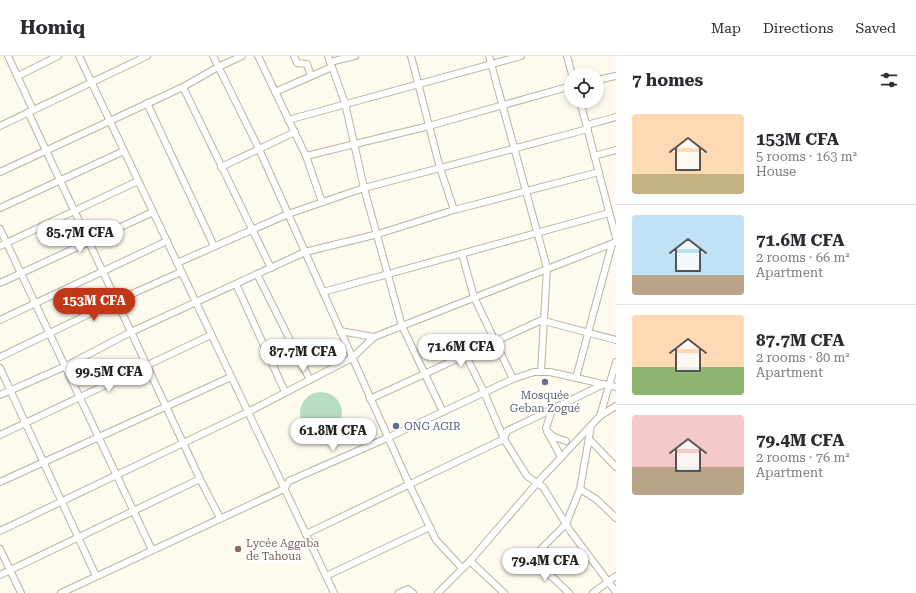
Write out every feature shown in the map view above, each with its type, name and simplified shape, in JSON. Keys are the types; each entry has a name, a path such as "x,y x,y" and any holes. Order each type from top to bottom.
{"street":[{"path":"8,56 18,76 46,150 200,479 220,518"},
{"path":"42,56 45,62"},
{"path":"18,76 58,56"},
{"path":"79,56 334,593"},
{"path":"0,126 147,56"},
{"path":"212,56 259,149 387,438 436,540 462,568"},
{"path":"0,172 182,87 218,67 242,56"},
{"path":"258,56 306,156 322,202"},
{"path":"294,56 297,62 307,64 311,76"},
{"path":"275,92 311,76 330,62 355,56"},
{"path":"411,56 440,168 454,210"},
{"path":"489,56 515,148 546,268 541,371"},
{"path":"288,120 345,103 521,56"},
{"path":"567,56 570,68"},
{"path":"330,62 345,103 364,188 378,234 402,326 443,412"},
{"path":"604,79 616,76"},
{"path":"182,87 271,268"},
{"path":"306,156 429,126 564,88"},
{"path":"147,103 214,246"},
{"path":"582,108 616,238"},
{"path":"177,263 251,229 322,202 364,188 515,148 587,127 616,116"},
{"path":"221,167 295,132"},
{"path":"594,156 616,150"},
{"path":"0,208 124,151"},
{"path":"0,395 66,366 131,332 305,252 378,234 454,210 599,172"},
{"path":"0,246 138,181"},
{"path":"0,283 20,272 153,212"},
{"path":"323,292 609,213"},
{"path":"0,229 152,550"},
{"path":"0,320 167,241"},
{"path":"0,531 248,412 310,380 352,358 374,337 546,268 614,243"},
{"path":"576,378 614,243"},
{"path":"462,254 474,297 513,379"},
{"path":"0,357 116,301 181,272"},
{"path":"257,274 310,380"},
{"path":"236,284 286,392"},
{"path":"370,399 424,373 466,356 544,320 616,340"},
{"path":"340,331 374,337"},
{"path":"0,435 211,334"},
{"path":"466,356 484,392 504,439 527,476 543,487 566,524 616,592"},
{"path":"600,416 616,362"},
{"path":"0,368 96,576"},
{"path":"61,593 284,489 289,481 387,438 513,379 541,371 610,385"},
{"path":"0,482 166,405 231,377"},
{"path":"306,534 504,439 507,431 610,385"},
{"path":"438,593 470,561 537,483 591,425 600,416 616,406"},
{"path":"552,410 546,428 561,457"},
{"path":"569,593 532,558 566,524 580,489 591,425"},
{"path":"548,431 554,438 566,442"},
{"path":"589,439 616,467"},
{"path":"0,574 200,479"},
{"path":"580,489 596,499 616,518"},
{"path":"326,576 430,527"},
{"path":"0,549 21,593"},
{"path":"470,561 503,593"},
{"path":"593,593 616,576"},
{"path":"399,593 408,589 413,593"}],"green space":[{"path":"317,392 325,392 333,395 339,401 342,413 339,425 333,431 325,434 317,434 309,431 303,425 300,417 300,409 303,401 309,395"}],"place":[{"name":"Mosquée Geban Zogué","path":"545,382"},
{"name":"ONG AGIR","path":"396,426"},
{"name":"Lycée Aggaba de Tahoua","path":"238,549"}]}
